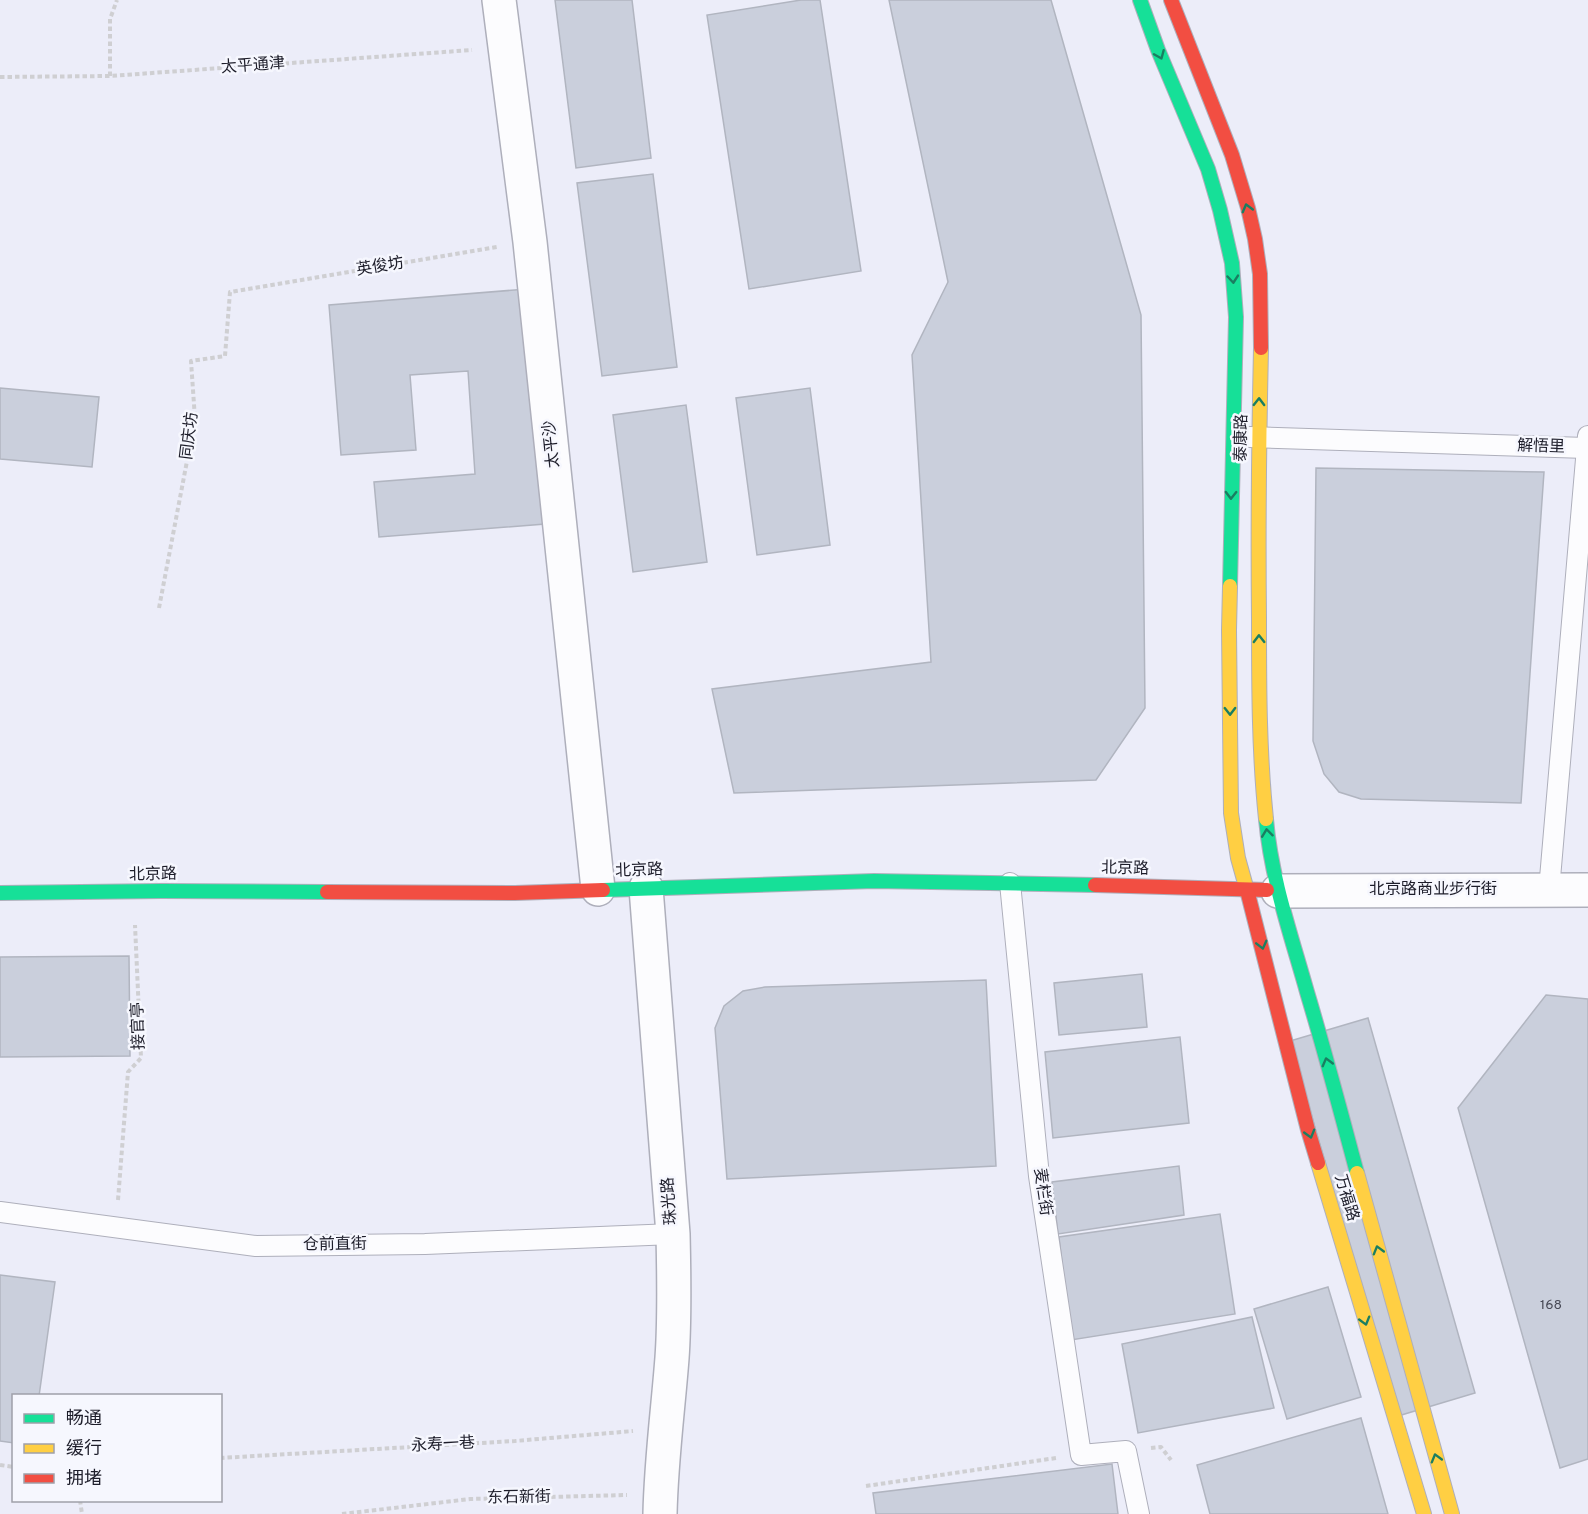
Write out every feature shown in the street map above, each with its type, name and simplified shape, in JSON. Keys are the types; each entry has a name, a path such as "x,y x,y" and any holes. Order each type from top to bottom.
{"street":[{"name":"太平沙","path":"499,0 530,242 598,889"},
{"name":"泰康路","path":"1140,0 1158,50 1208,169 1232,262 1236,317 1229,630 1231,813 1238,858 1263,889"},
{"name":"泰康路","path":"1171,0 1232,155 1248,208 1260,274 1259,668 1262,779 1268,842 1263,889"},
{"name":"北京路","path":"0,893 134,891 515,893 874,881 1263,889"},
{"name":"珠光路","path":"646,888 673,1234 675,1320 661,1504"},
{"name":"北京路商业步行街","path":"1263,889 1588,890"},
{"name":"万福路","path":"1263,889 1308,1130 1424,1514"},
{"name":"万福路","path":"1263,889 1317,1025 1452,1514"}],"lane":[{"name":"解悟里","path":"1233,437 1587,442 1550,890"},
{"name":"麦栏街","path":"1010,883 1039,1176 1081,1455"},
{"name":"仓前直街","path":"0,1212 256,1246 425,1244 673,1234"},
{"path":"1081,1455 1126,1451 1139,1514"}],"path":[{"path":"110,76 110,19 117,0"},
{"name":"太平通津","path":"0,77 110,76 505,47"},
{"name":"英俊坊","path":"230,292 530,242"},
{"name":"同庆坊","path":"159,608 195,419 191,362 225,356 230,292"},
{"name":"接官亭","path":"116,1228 128,1072 141,1058 134,891"},
{"name":"永寿一巷","path":"222,1458 515,1442 666,1429"},
{"path":"866,1486 1081,1455"},
{"name":"东石新街","path":"342,1514 470,1499 661,1504"}],"building":[{"path":"555,0 632,0 651,158 576,168"},
{"path":"801,0 820,0 861,271 749,289 707,15"},
{"path":"889,0 1051,0 1141,315 1145,708 1096,780 734,793 712,689 931,662 912,355 948,282"},
{"path":"653,174 677,367 602,376 577,183"},
{"path":"527,289 545,524 379,537 374,482 475,474 468,371 410,375 416,450 341,455 329,305"},
{"path":"0,388 99,397 92,467 0,459"},
{"path":"810,388 830,545 757,555 736,398"},
{"path":"686,405 707,562 633,572 613,415"},
{"path":"1316,468 1544,472 1521,803 1361,799 1339,792 1324,774 1313,741"},
{"path":"129,956 130,1056 0,1057 0,957"},
{"path":"1142,974 1147,1027 1059,1035 1054,983"},
{"path":"986,980 996,1166 727,1179 715,1028 724,1006 743,991 765,987"},
{"path":"1546,995 1588,999 1588,1459 1560,1468 1458,1108"},
{"path":"1368,1018 1475,1393 1398,1416 1290,1041"},
{"path":"1180,1037 1189,1123 1053,1138 1045,1052"},
{"path":"1179,1166 1184,1215 1058,1234 1052,1182"},
{"path":"1220,1214 1235,1314 1071,1340 1059,1237"},
{"path":"0,1275 55,1282 39,1394 12,1394 12,1443 0,1441"},
{"path":"1328,1287 1361,1397 1287,1419 1254,1309"},
{"path":"1252,1317 1274,1408 1138,1433 1122,1344"},
{"path":"1361,1418 1388,1514 1210,1514 1197,1465"},
{"path":"1112,1464 1118,1514 876,1514 873,1493"}],"traffic: fast":[{"path":"1140,0 1158,50 1208,169 1232,263 1236,317 1230,586"},
{"path":"1266,819 1272,863 1282,906 1357,1173"},
{"path":"603,890 874,881 1095,885"},
{"path":"0,893 327,892"}],"traffic: slow":[{"path":"1261,348 1259,693 1266,819"},
{"path":"1230,586 1231,813 1238,858 1248,894"},
{"path":"1318,1163 1424,1514"},
{"path":"1357,1173 1452,1514"}],"traffic: jam":[{"path":"1171,0 1232,155 1248,208 1260,274 1261,348"},
{"path":"1095,885 1267,890"},
{"path":"327,892 515,893 603,890"},
{"path":"1248,894 1318,1163"}]}
